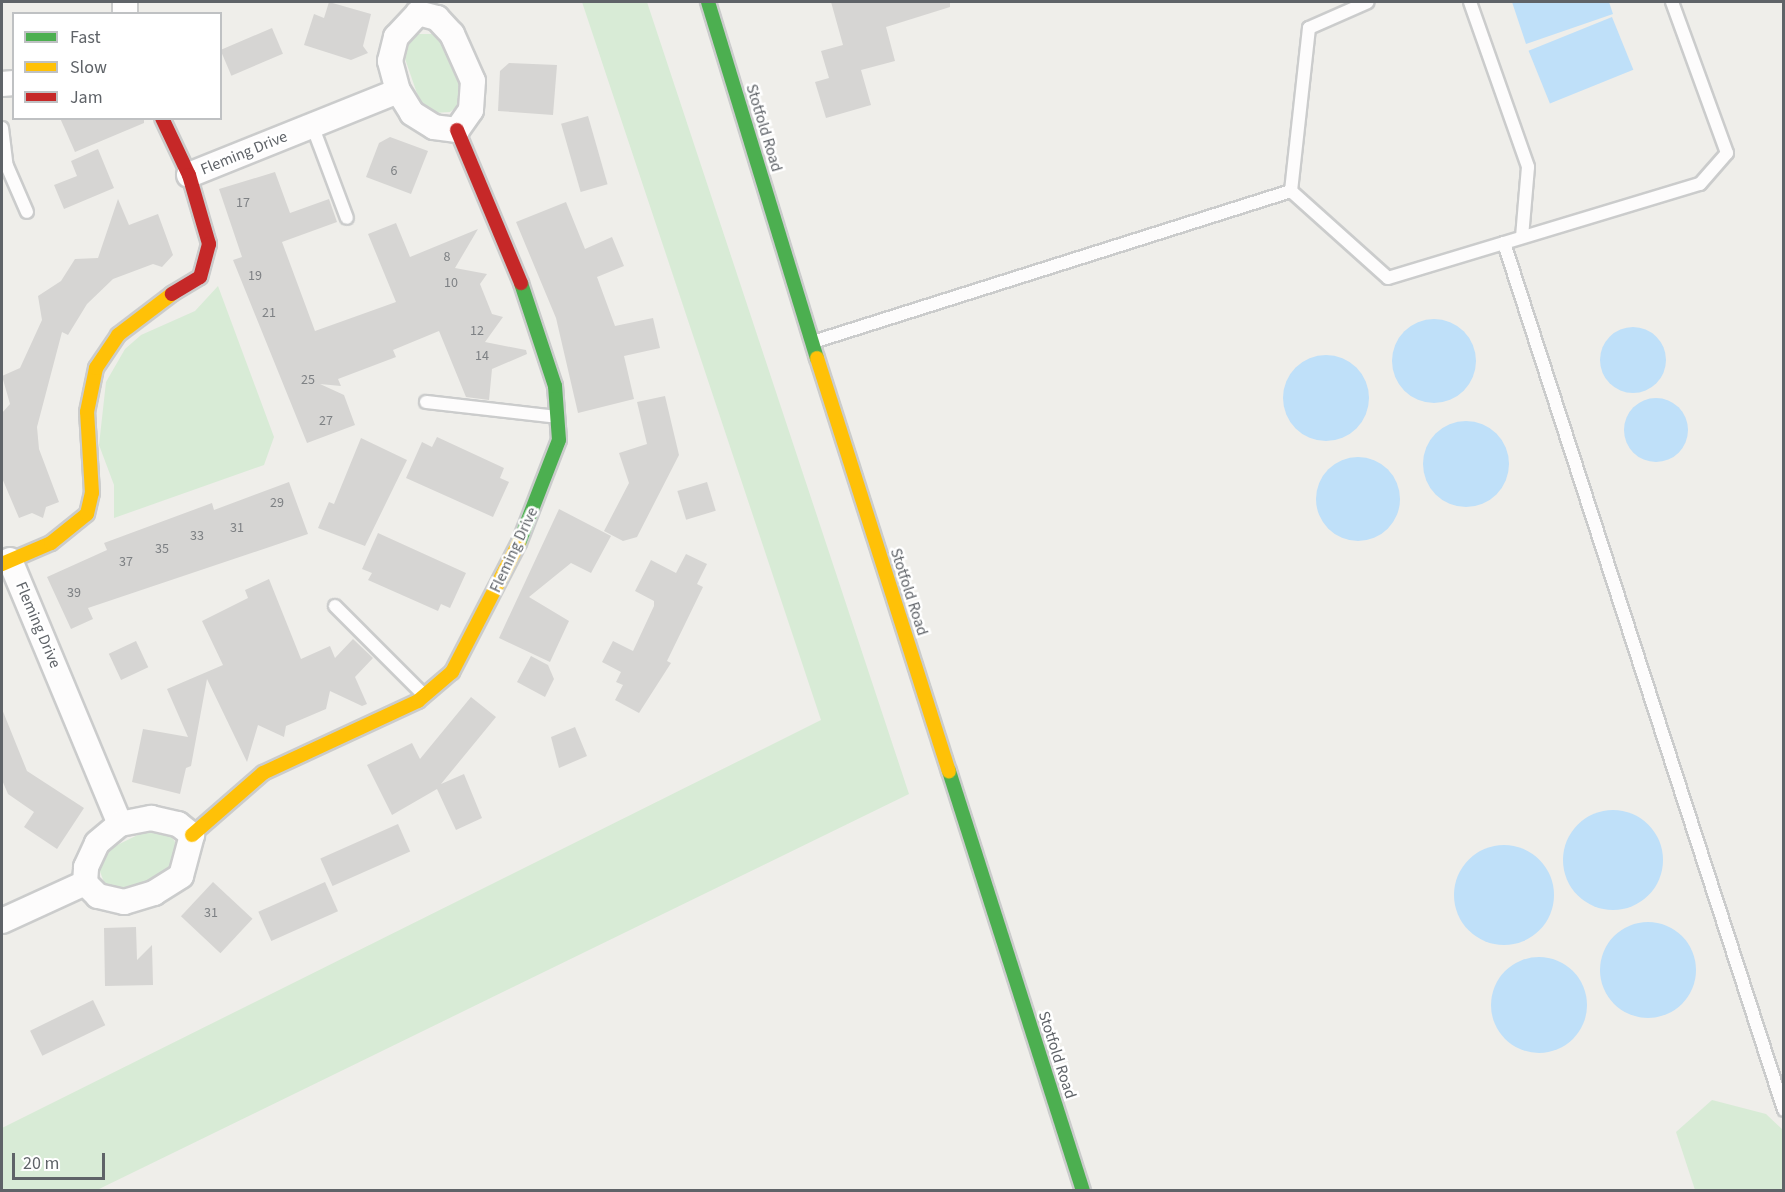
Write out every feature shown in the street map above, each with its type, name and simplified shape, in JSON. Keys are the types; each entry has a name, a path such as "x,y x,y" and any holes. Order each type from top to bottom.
{"street":[{"name":"Stotfold Road","path":"708,2 812,342 1083,1191"},
{"path":"416,7 436,18 452,34 473,81 471,110 457,130 434,127 412,113 398,91 390,61 396,37 416,7"},
{"name":"Fleming Drive","path":"189,175 398,91"},
{"path":"6,562 51,543 87,514 92,493 87,412 96,368 118,335 146,310 200,277 209,244 189,175 163,120"},
{"name":"Fleming Drive","path":"192,835 263,773 425,696 452,672 508,567 543,489 559,440 561,417 538,323 457,130"},
{"name":"Fleming Drive","path":"6,562 120,824"},
{"path":"150,818 178,824 192,835 181,876 154,893 124,902 98,896 85,883 86,867 97,843 120,824 150,818"},
{"path":"2,921 85,883"}],"lane":[{"path":"1291,191 1309,28 1368,2"},
{"path":"1470,2 1528,167 1522,237"},
{"path":"1291,191 1388,278 1700,184 1727,153 1672,2"},
{"path":"312,125 347,218"},
{"path":"2,128 7,166 27,212"},
{"path":"812,342 1291,191"},
{"path":"1504,243 1784,1110"},
{"path":"426,402 561,417"},
{"path":"335,606 425,696"}],"green space":[{"path":"582,2 647,2 909,794 97,1190 2,1190 2,1128 821,720"},
{"path":"416,34 432,34 444,42 463,87 459,105 450,112 433,113 420,102 403,53"},
{"path":"218,286 274,437 264,465 114,518 114,485 99,445 106,382 125,349 141,335 195,311"},
{"path":"150,829 168,832 178,846 170,870 126,890 105,885 98,866 107,850"},
{"path":"1712,1100 1766,1114 1783,1130 1783,1190 1695,1190 1676,1132"}],"water":[{"path":"1512,2 1609,2 1613,14 1526,44"},
{"path":"1612,17 1633,70 1550,104 1529,51"},
{"path":"1426,319 1442,319 1458,326 1469,337 1476,353 1473,377 1464,391 1442,403 1426,403 1410,396 1399,385 1392,369 1392,353 1399,337 1410,326"},
{"path":"1626,327 1640,327 1652,332 1661,341 1666,360 1664,373 1657,384 1640,393 1626,393 1614,388 1605,379 1600,367 1600,353 1605,341 1614,332"},
{"path":"1326,355 1350,362 1362,374 1369,398 1362,422 1350,434 1326,441 1302,434 1290,422 1283,398 1290,374 1302,362"},
{"path":"1656,398 1674,403 1679,407 1683,412 1688,430 1683,448 1679,453 1674,457 1656,462 1638,457 1633,453 1629,448 1624,430 1629,412 1633,407 1638,403"},
{"path":"1466,421 1483,424 1497,433 1506,447 1509,464 1506,481 1497,495 1483,504 1466,507 1449,504 1435,495 1426,481 1423,464 1426,447 1435,433 1449,424"},
{"path":"1350,457 1366,457 1382,464 1393,475 1400,491 1397,515 1388,529 1366,541 1350,541 1334,534 1323,523 1316,507 1316,491 1323,475 1334,464"},
{"path":"1613,810 1632,814 1648,825 1659,841 1663,860 1659,879 1648,895 1632,906 1613,910 1594,906 1578,895 1567,879 1563,860 1567,841 1578,825 1594,814"},
{"path":"1504,845 1532,853 1546,867 1554,895 1546,923 1532,937 1504,945 1476,937 1462,923 1454,895 1462,867 1476,853"},
{"path":"1648,922 1666,925 1682,936 1693,952 1696,970 1693,988 1682,1004 1666,1015 1648,1018 1630,1015 1614,1004 1603,988 1600,970 1603,952 1614,936 1630,925"},
{"path":"1539,957 1558,960 1573,971 1584,986 1587,1005 1584,1024 1573,1039 1558,1050 1539,1053 1520,1050 1505,1039 1494,1024 1491,1005 1494,986 1505,971 1520,960"}],"building":[{"path":"329,2 371,14 363,46 368,53 351,60 304,45 314,14 324,18"},
{"path":"831,2 950,2 950,7 886,27 895,61 861,70 871,105 826,118 815,82 829,78 821,51 843,45"},
{"path":"272,28 283,54 231,76 222,49"},
{"path":"509,63 557,65 553,115 498,111 500,71"},
{"path":"588,116 608,184 581,192 561,124"},
{"path":"61,120 144,120 144,123 75,152"},
{"path":"390,137 428,151 411,194 366,177 379,143"},
{"path":"98,149 114,188 64,209 54,185 77,176 71,161"},
{"path":"275,172 290,213 329,199 337,222 282,242 315,331 396,302 368,234 396,223 410,257 478,229 455,268 487,274 480,284 492,314 503,317 485,342 526,350 527,354 492,369 489,400 466,397 439,331 393,350 396,357 338,379 341,386 320,384 344,395 355,425 307,443 233,260 242,257 219,189"},
{"path":"118,199 129,225 158,214 173,255 162,267 153,264 113,279 87,304 68,335 62,332 37,427 39,449 59,502 46,507 43,518 32,513 19,518 2,478 2,413 10,404 2,376 20,368 42,320 38,296 61,281 75,259 98,258"},
{"path":"566,202 585,249 612,237 624,266 597,277 615,326 653,318 660,348 624,356 634,399 578,413 556,318 516,222"},
{"path":"665,396 679,455 637,537 623,541 604,531 629,483 619,453 647,444 637,402"},
{"path":"437,437 504,468 500,478 509,482 493,517 406,478 422,442 432,447"},
{"path":"361,438 407,460 365,546 318,528 329,502 334,504"},
{"path":"289,482 308,534 88,608 93,619 71,629 47,577 107,550 104,543 212,503 214,510"},
{"path":"707,482 716,511 686,520 677,491"},
{"path":"559,509 611,536 591,573 571,563 529,597 569,621 550,662 499,638"},
{"path":"378,533 466,573 450,608 441,604 438,611 368,580 372,573 362,569"},
{"path":"686,554 707,564 697,584 703,587 667,661 671,663 639,713 615,700 623,685 616,682 621,672 602,662 613,641 633,651 654,606 654,601 635,591 651,560 676,573"},
{"path":"269,579 301,659 330,646 335,658 353,639 373,658 355,677 367,704 362,706 330,691 326,709 286,726 284,737 258,725 247,762 207,679 191,766 186,768 180,794 132,782 143,729 188,737 167,689 223,665 202,621 248,598 245,590"},
{"path":"136,641 148,667 121,680 109,654"},
{"path":"531,656 548,665 554,679 545,697 517,682"},
{"path":"471,697 496,717 441,784 464,774 482,818 456,830 437,789 392,815 367,765 412,743 420,759"},
{"path":"2,709 27,771 84,808 57,849 24,827 34,812 8,794 2,780"},
{"path":"575,727 587,756 559,768 551,737"},
{"path":"398,824 410,851 333,886 320,859"},
{"path":"213,882 252,919 220,953 181,916"},
{"path":"325,882 338,911 271,941 258,912"},
{"path":"136,927 137,960 152,945 153,985 105,986 104,928"},
{"path":"93,1000 105,1025 42,1056 30,1031"}],"traffic: fast":[{"path":"708,2 817,358"},
{"path":"519,543 559,440 555,386 521,283"},
{"path":"949,771 1083,1190"}],"traffic: slow":[{"path":"2,564 51,543 87,514 92,493 87,412 96,368 118,335 172,294"},
{"path":"817,358 949,771"},
{"path":"192,835 263,773 418,701 452,672 519,543"}],"traffic: jam":[{"path":"163,120 189,175 209,244 200,277 172,294"},
{"path":"457,130 521,283"}]}
